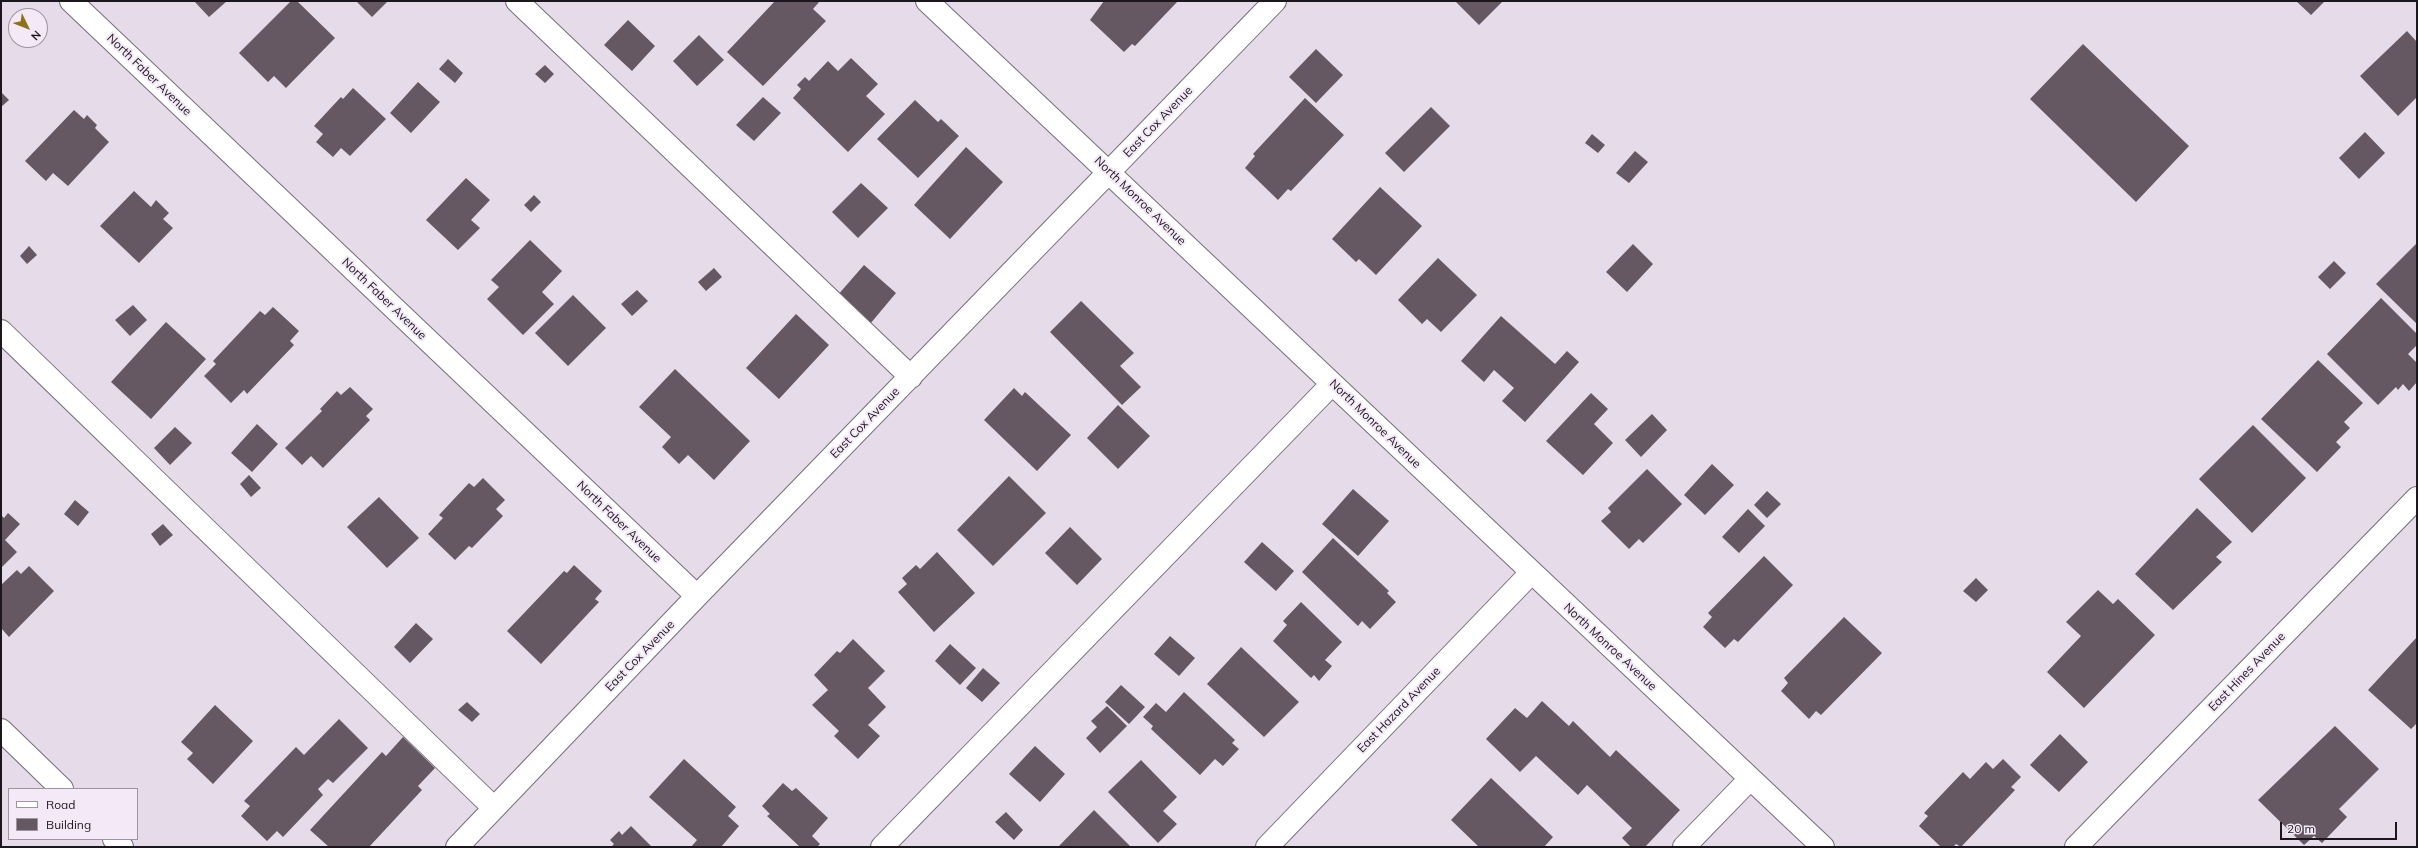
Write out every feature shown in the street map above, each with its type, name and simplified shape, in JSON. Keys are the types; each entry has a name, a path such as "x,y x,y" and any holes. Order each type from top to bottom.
{"street":[{"name":"North Faber Avenue","path":"71,1 697,596"},
{"path":"517,1 910,377"},
{"name":"North Monroe Avenue","path":"927,1 1110,172 1531,573 1822,847"},
{"name":"East Cox Avenue","path":"457,847 697,596 1275,1"},
{"path":"1,331 494,808"},
{"path":"882,847 1332,384"},
{"name":"East Hines Avenue","path":"2076,847 2417,498"},
{"name":"East Hazard Avenue","path":"1267,847 1531,573"},
{"path":"1,730 61,788"},
{"path":"1684,847 1750,779"}],"building":[{"path":"194,1 227,1 209,17"},
{"path":"291,1 297,1 335,38 286,88 274,76 268,82 239,53"},
{"path":"356,1 388,1 372,17"},
{"path":"775,1 820,1 813,9 826,21 763,86 727,52"},
{"path":"1104,1 1178,1 1135,46 1132,44 1124,52 1090,20"},
{"path":"1455,1 1503,1 1479,25"},
{"path":"2296,1 2325,1 2311,15"},
{"path":"628,20 655,46 632,71 604,45"},
{"path":"2407,31 2417,42 2417,97 2398,116 2360,76"},
{"path":"699,35 724,60 697,86 673,61"},
{"path":"2083,44 2189,146 2136,202 2030,99"},
{"path":"1316,49 1343,75 1316,103 1289,77"},
{"path":"851,58 878,84 866,96 885,114 848,152 793,98 801,89 797,85 805,77 809,81 828,61 838,71"},
{"path":"448,59 463,73 455,83 439,69"},
{"path":"545,65 554,74 545,83 535,74"},
{"path":"418,82 440,102 411,133 390,113"},
{"path":"353,88 386,119 350,156 341,148 333,157 316,142 323,134 314,126 341,97 343,99"},
{"path":"1,92 9,100 1,107"},
{"path":"763,97 781,113 754,141 736,125"},
{"path":"1305,98 1344,135 1291,191 1288,189 1278,200 1245,168 1255,156 1253,154"},
{"path":"915,100 938,122 941,119 959,136 918,178 877,139"},
{"path":"1431,107 1450,126 1404,172 1385,153"},
{"path":"74,110 84,119 87,115 97,125 95,128 109,142 68,186 53,173 46,181 25,161"},
{"path":"2365,132 2385,153 2359,179 2339,158"},
{"path":"1592,134 1605,145 1598,153 1585,143"},
{"path":"966,147 1003,182 950,239 914,205"},
{"path":"1635,151 1648,162 1629,183 1616,173"},
{"path":"466,178 490,200 471,220 480,228 458,250 426,220"},
{"path":"861,183 888,208 858,238 832,212"},
{"path":"1380,187 1422,226 1376,275 1359,259 1356,262 1332,239"},
{"path":"134,191 151,207 156,200 169,213 163,219 173,228 139,263 100,226"},
{"path":"534,195 541,202 531,212 524,205"},
{"path":"530,240 562,271 542,292 554,304 523,335 487,299 499,287 491,280"},
{"path":"2417,243 2417,324 2376,284"},
{"path":"1633,244 1653,264 1627,292 1606,272"},
{"path":"29,246 37,255 27,264 20,256"},
{"path":"1438,258 1477,295 1441,332 1427,319 1422,324 1398,300"},
{"path":"2334,261 2346,273 2330,289 2318,277"},
{"path":"864,265 896,293 870,324 837,296"},
{"path":"714,268 722,277 706,291 698,282"},
{"path":"637,290 648,301 632,316 621,304"},
{"path":"573,295 606,328 568,366 535,333"},
{"path":"2381,298 2417,334 2417,345 2408,354 2417,363 2417,382 2409,391 2403,384 2398,390 2396,387 2378,405 2327,354"},
{"path":"1081,301 1134,353 1120,366 1141,387 1122,405 1050,332"},
{"path":"133,305 147,320 130,336 115,320"},
{"path":"273,307 299,331 290,341 294,345 247,394 244,390 231,403 204,376 216,364 213,361 260,311 265,315"},
{"path":"796,314 829,345 779,399 746,368"},
{"path":"1501,316 1555,364 1567,351 1579,362 1525,422 1502,401 1514,388 1494,370 1484,382 1461,361"},
{"path":"166,322 206,359 151,419 111,382"},
{"path":"2318,360 2363,403 2344,422 2350,428 2336,442 2341,447 2317,472 2261,419"},
{"path":"675,369 750,441 714,480 688,455 679,464 662,447 671,437 639,407"},
{"path":"350,387 373,409 366,416 370,420 323,468 311,456 302,465 285,448 322,411 320,409 337,391 341,395"},
{"path":"1014,388 1022,396 1025,392 1071,435 1037,471 984,420"},
{"path":"1591,393 1608,409 1594,424 1613,443 1583,475 1546,441"},
{"path":"1118,405 1150,436 1118,469 1087,438"},
{"path":"1652,414 1667,430 1641,457 1625,440"},
{"path":"257,424 278,444 252,472 231,453"},
{"path":"2253,425 2306,478 2252,533 2199,479"},
{"path":"175,427 192,443 170,465 154,448"},
{"path":"1712,464 1734,485 1705,515 1684,495"},
{"path":"1647,469 1682,504 1643,543 1639,539 1629,549 1601,521 1611,512 1608,508"},
{"path":"249,475 261,488 251,497 240,484"},
{"path":"1009,476 1046,513 993,566 957,530"},
{"path":"483,478 505,500 496,509 503,516 472,548 469,546 455,560 428,534 443,518 439,515 469,483 474,487"},
{"path":"1353,489 1389,521 1358,556 1322,524"},
{"path":"1767,491 1781,504 1767,518 1754,505"},
{"path":"379,497 419,538 387,568 347,527"},
{"path":"75,500 89,512 78,526 64,514"},
{"path":"2197,508 2232,542 2216,557 2222,562 2173,610 2135,574"},
{"path":"1748,509 1765,526 1739,553 1722,537"},
{"path":"8,513 20,524 5,540 17,552 1,568 1,515 4,518"},
{"path":"163,524 173,535 160,546 151,534"},
{"path":"1070,527 1102,559 1077,585 1045,553"},
{"path":"1333,538 1389,591 1387,593 1396,602 1370,629 1362,621 1358,626 1302,572"},
{"path":"1262,542 1294,571 1276,591 1244,562"},
{"path":"937,552 975,593 934,632 898,592 907,584 902,578 916,565 920,569"},
{"path":"1764,556 1793,585 1738,642 1734,639 1725,648 1703,627 1712,617 1708,613"},
{"path":"574,565 602,591 595,599 599,602 541,664 507,631 564,571 567,573"},
{"path":"29,566 54,591 9,637 1,628 1,585 17,570 21,574"},
{"path":"1976,578 1988,590 1976,602 1963,591"},
{"path":"2098,590 2113,604 2118,599 2155,635 2084,708 2047,672 2081,636 2066,622"},
{"path":"1301,602 1342,642 1325,660 1332,666 1319,681 1314,675 1311,678 1273,641 1287,625 1283,621"},
{"path":"1844,617 1882,653 1821,715 1816,711 1809,719 1781,691 1788,683 1784,678"},
{"path":"416,623 433,639 410,663 394,647"},
{"path":"1170,636 1195,658 1179,676 1154,654"},
{"path":"2417,637 2417,723 2411,729 2368,690"},
{"path":"853,639 885,671 868,688 886,707 868,725 880,736 858,759 834,736 839,731 812,705 828,690 814,675 837,651 840,653"},
{"path":"950,644 976,668 960,685 935,661"},
{"path":"1241,647 1299,702 1264,737 1207,684"},
{"path":"983,668 1000,683 982,702 966,688"},
{"path":"1121,685 1145,707 1129,724 1105,702"},
{"path":"1184,692 1235,740 1232,743 1239,749 1223,766 1215,759 1200,775 1151,729 1153,726 1143,717 1156,703 1166,712"},
{"path":"1542,701 1569,726 1573,721 1610,757 1616,750 1680,810 1645,847 1631,847 1622,838 1632,828 1587,785 1578,795 1536,756 1520,772 1486,739 1515,708 1527,718"},
{"path":"467,702 480,714 472,722 458,710"},
{"path":"215,705 253,741 213,784 187,759 193,753 181,742"},
{"path":"1107,706 1127,726 1100,753 1086,738 1097,727 1091,721"},
{"path":"339,719 368,748 333,783 328,779 318,789 323,795 283,837 277,831 267,841 241,816 250,806 244,801 296,747 304,755"},
{"path":"2335,726 2379,769 2339,809 2347,817 2322,843 2314,836 2304,845 2258,800"},
{"path":"2060,734 2088,762 2059,792 2030,765"},
{"path":"403,737 435,768 418,786 422,790 369,847 329,847 310,830 382,752 386,756"},
{"path":"1035,746 1065,774 1040,802 1009,774"},
{"path":"684,759 736,807 728,816 739,826 721,847 691,847 697,840 649,797"},
{"path":"2003,759 2021,777 2011,787 2015,790 1961,847 1956,844 1953,847 1941,847 1919,826 1928,816 1924,813 1963,772 1970,779 1986,762 1993,769"},
{"path":"1141,760 1177,797 1163,811 1177,824 1158,843 1108,792"},
{"path":"1491,778 1553,837 1544,847 1479,847 1451,820"},
{"path":"783,783 792,791 796,788 828,818 812,836 820,844 817,847 800,847 767,816 770,814 762,806"},
{"path":"1094,810 1131,847 1059,846"},
{"path":"1006,812 1023,830 1014,840 995,822"},
{"path":"631,826 652,847 611,847 614,844 610,840 619,831 622,835"}]}
